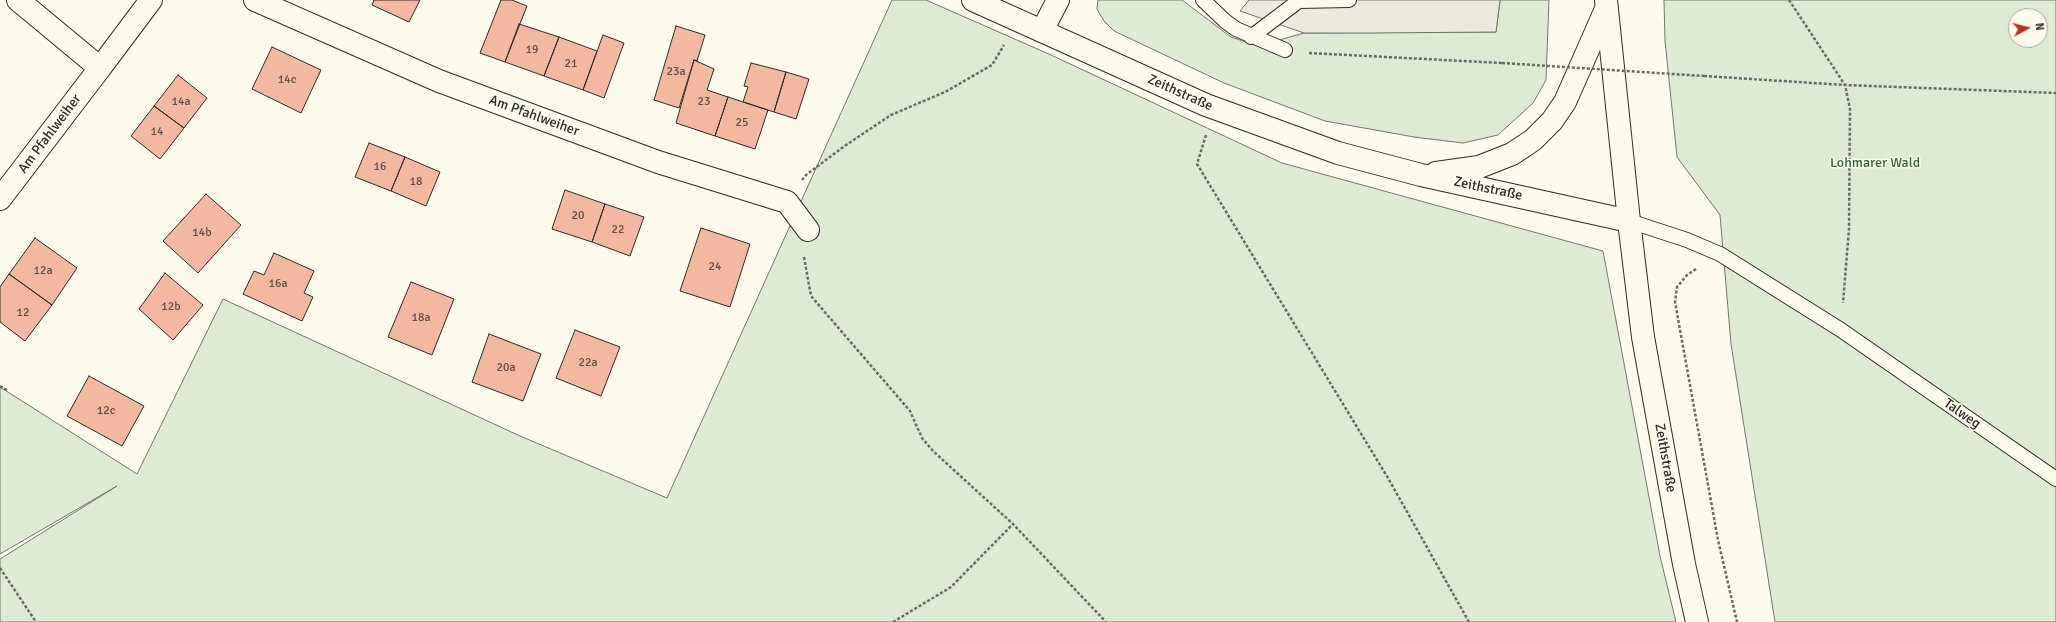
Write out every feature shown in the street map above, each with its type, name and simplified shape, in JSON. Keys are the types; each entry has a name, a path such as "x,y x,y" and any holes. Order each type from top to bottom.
{"street":[{"path":"18,0 100,68"},
{"name":"Am Pfahlweiher","path":"0,199 150,0"},
{"name":"Am Pfahlweiher","path":"255,0 439,81 658,162 787,202"},
{"name":"Zeithstraße","path":"973,0 1215,109 1338,153 1421,175 1629,221 1643,337 1684,564 1697,622"},
{"path":"1042,31 1058,0"},
{"path":"1421,175 1479,166 1512,154 1534,140 1552,121 1565,102 1606,4"},
{"path":"1606,4 1629,221"},
{"path":"787,202 808,230"}],"lane":[{"path":"1203,0 1224,21 1251,37 1285,50"},
{"path":"1251,37 1300,0 1350,0"},
{"name":"Talweg","path":"1629,221 1687,240 1720,254 1869,348 2056,479"}],"path":[{"path":"1789,0 1845,85 1850,109 1849,229 1841,330"},
{"path":"787,202 806,175 846,145 891,115 945,92 992,65 1017,20"},
{"path":"1285,50 1321,55 1502,63 1845,85 2056,93"},
{"path":"1215,109 1196,164 1388,478 1469,622"},
{"path":"808,230 804,256 811,296 910,411 922,438 933,451 1013,524 1106,622"},
{"path":"1720,254 1687,275 1677,287 1675,302 1718,540 1737,622"},
{"path":"0,386 8,391"},
{"path":"893,622 951,586 1013,524"},
{"path":"0,568 36,622"}],"green space":[{"path":"892,0 926,0 1051,55 1282,163 1603,251 1660,556 1676,622 0,622 0,559 117,486 0,554 0,387 137,474 223,299 520,436 667,498"},
{"path":"1098,0 1182,0 1231,37 1258,46 1304,33 1496,32 1500,0 1549,0 1546,80 1533,103 1498,135 1463,143 1414,137 1325,121 1224,83 1114,31 1104,21 1097,9"},
{"name":"Lohmarer Wald","path":"1664,0 2056,0 2056,622 1775,622 1731,344 1720,215 1677,157 1665,41"}],"shaded area":[{"path":"1249,0 1500,0 1496,32 1304,33 1240,11"}],"building":[{"path":"374,0 420,0 409,22 372,5"},
{"path":"501,0 512,0 527,6 505,62 480,53"},
{"path":"519,24 559,37 544,76 505,62"},
{"path":"676,26 705,35 697,61 694,60 679,108 654,100"},
{"path":"603,35 624,43 604,98 583,90"},
{"path":"559,37 597,51 583,90 544,76"},
{"path":"272,47 321,70 301,113 252,89"},
{"path":"694,60 714,69 707,90 728,97 715,136 676,123"},
{"path":"751,63 786,72 774,112 743,102 748,87 744,86"},
{"path":"786,72 809,79 796,119 774,112"},
{"path":"178,75 207,98 184,128 154,106"},
{"path":"728,97 768,110 755,149 715,136"},
{"path":"154,106 184,128 160,159 131,136"},
{"path":"369,143 405,157 391,191 355,177"},
{"path":"405,157 440,172 426,206 391,191"},
{"path":"565,190 605,204 592,242 552,229"},
{"path":"206,194 241,225 198,273 163,241"},
{"path":"605,204 644,217 630,256 592,242"},
{"path":"701,228 750,244 730,307 680,291"},
{"path":"35,238 77,268 52,305 9,274"},
{"path":"274,253 314,271 304,293 313,297 302,321 243,294 254,271 264,275"},
{"path":"165,273 203,305 173,340 139,309"},
{"path":"9,274 52,305 25,341 0,322 0,287"},
{"path":"411,282 454,299 432,355 388,337"},
{"path":"575,330 620,347 601,396 556,378"},
{"path":"489,334 541,354 523,401 472,382"},
{"path":"89,376 144,406 122,446 67,416"}]}
